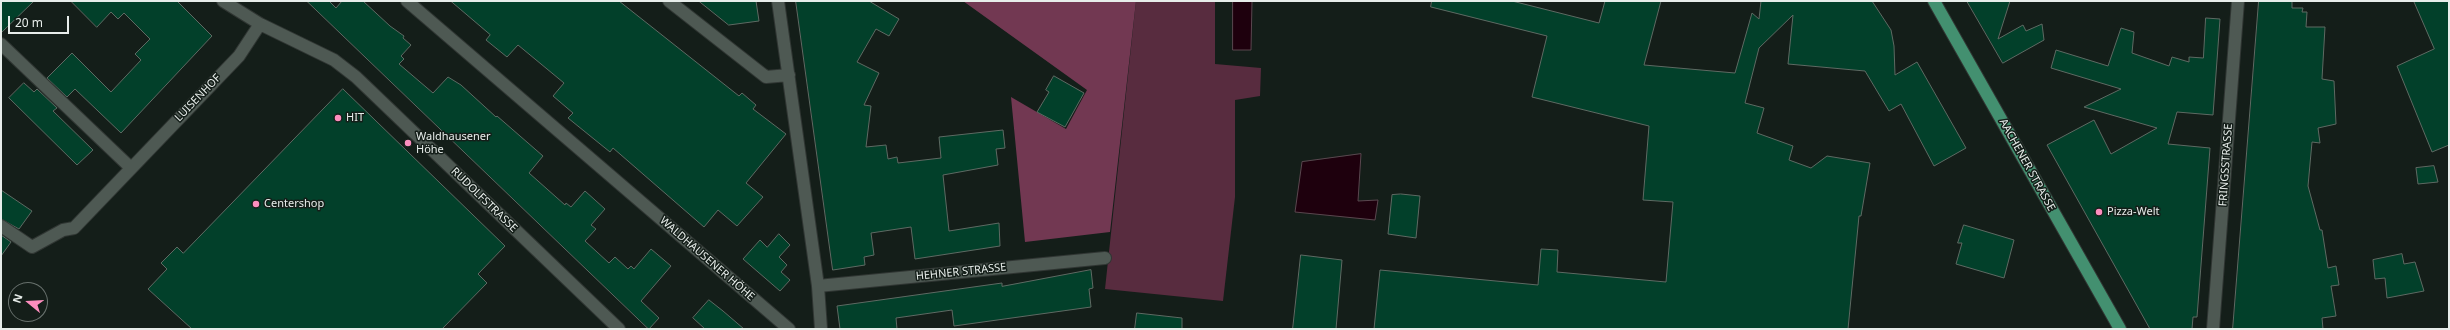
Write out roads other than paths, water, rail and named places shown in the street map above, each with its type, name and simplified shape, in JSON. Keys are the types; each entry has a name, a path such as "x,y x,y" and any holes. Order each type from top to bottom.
{"main road":[{"name":"AACHENER STRASSE","path":"1934,1 2120,329"}],"street":[{"name":"RUDOLFSTRASSE","path":"223,1 260,24 334,60 356,77 620,329"},
{"name":"WALDHAUSENER HÖHE","path":"407,1 789,329"},
{"path":"669,1 766,77 789,75"},
{"path":"778,1 818,286 821,329"},
{"name":"FRINGSSTRASSE","path":"2213,329 2238,1"},
{"name":"LUISENHOF","path":"1,226 32,247 63,230 74,228 239,56 260,24"},
{"path":"1,44 131,168"},
{"name":"HEHNER STRASSE","path":"818,286 1105,258"}],"place":[{"name":"HIT","path":"338,118"},
{"name":"Waldhausener Höhe","path":"408,143"},
{"name":"Centershop","path":"256,204"},
{"name":"Pizza-Welt","path":"2099,212"}]}
